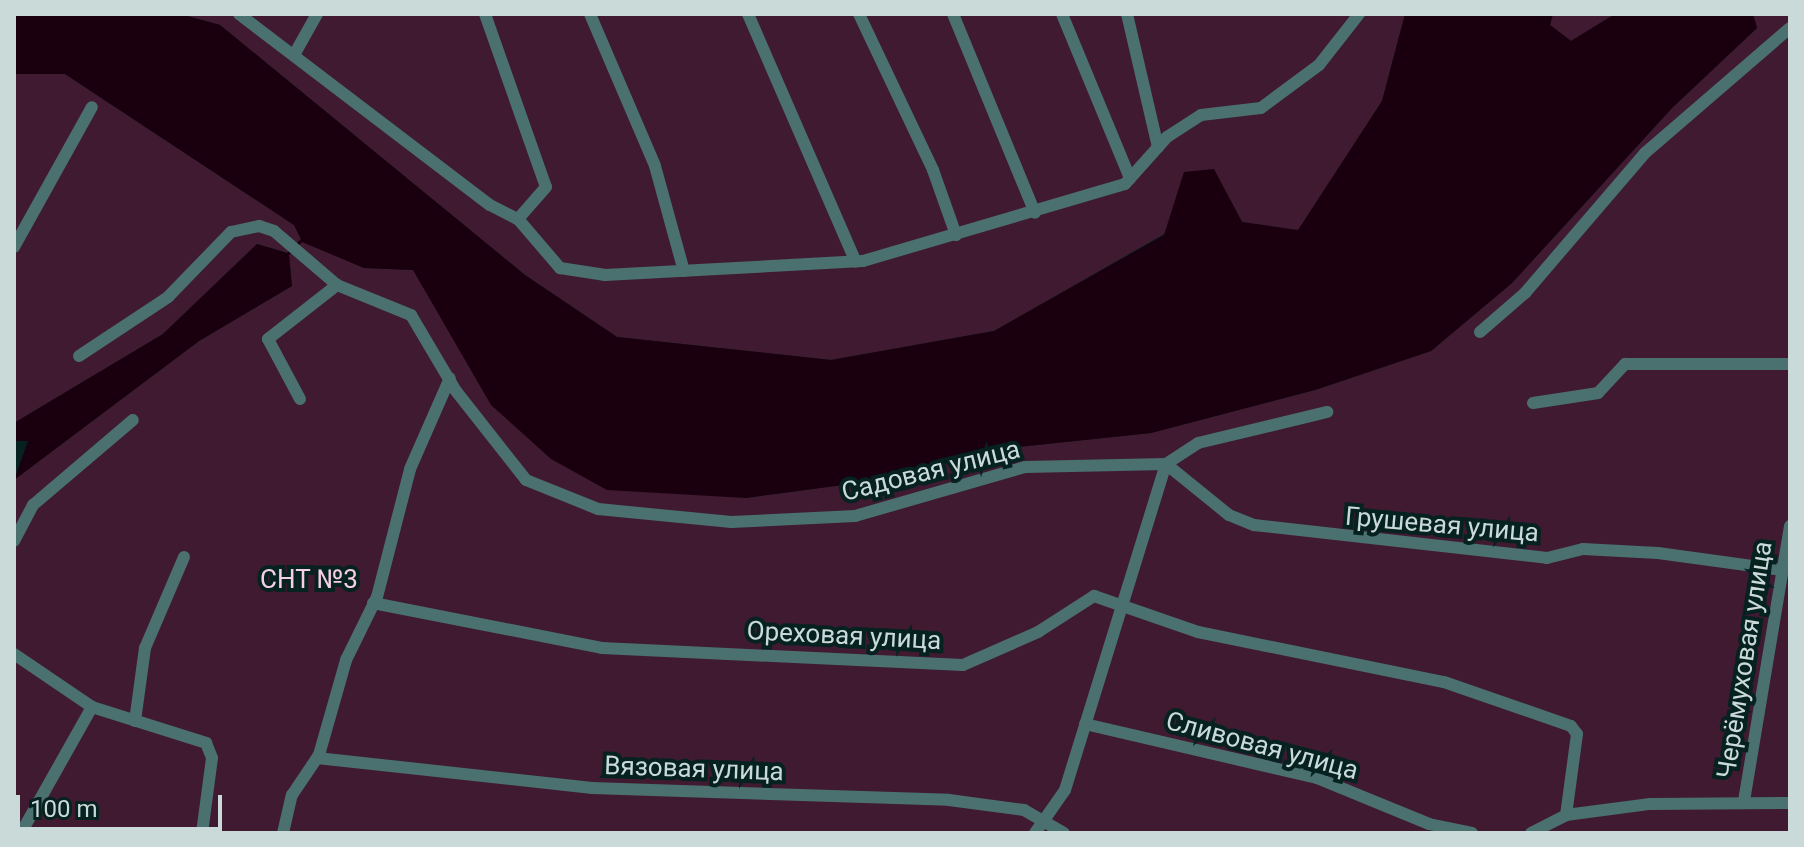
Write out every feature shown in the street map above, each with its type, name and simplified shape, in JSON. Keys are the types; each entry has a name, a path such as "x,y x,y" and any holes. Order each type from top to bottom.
{"street":[{"path":"239,14 490,205 518,219 560,268 605,275 856,262 1035,213 1130,178 1158,147 1201,115 1261,108 1319,65 1359,14"},
{"path":"294,55 317,14"},
{"path":"485,14 546,187 518,219"},
{"path":"590,14 655,166 684,271"},
{"path":"748,14 856,262"},
{"path":"859,14 933,170 956,235"},
{"path":"953,14 1035,213"},
{"path":"1062,14 1130,178"},
{"path":"1127,14 1158,147"},
{"path":"1480,332 1525,293 1645,153 1790,28"},
{"path":"14,247 92,107"},
{"name":"Садовая улица","path":"79,356 168,297 231,232 259,226 274,231 337,285 411,315 450,378 526,480 598,509 680,520 855,516 1025,467 1166,464"},
{"path":"300,399 268,339 337,285"},
{"path":"1533,403 1598,393 1625,364 1790,364"},
{"path":"283,833 292,795 317,758 346,660 373,603 410,469 450,378"},
{"path":"1039,829 1065,790 1166,464 1198,443 1327,412"},
{"path":"14,541 33,505 133,420"},
{"name":"Грушевая улица","path":"1166,464 1229,515 1254,525 1547,558 1583,549 1658,553 1782,570"},
{"name":"Черёмуховая улица","path":"1744,801 1790,526"},
{"path":"135,721 145,648 184,557"},
{"name":"Ореховая улица","path":"373,603 616,649 757,651 963,665 1038,632 1094,596 1120,607 1287,653 1444,682 1571,726 1577,734 1566,815"},
{"path":"14,654 92,707 206,743 212,758 202,833"},
{"path":"21,833 92,707"},
{"name":"Сливовая улица","path":"1085,724 1317,778 1429,824 1472,833"},
{"name":"Вязовая улица","path":"317,758 592,788 949,800 1024,810 1039,829 1064,833"},
{"path":"1531,833 1566,815 1650,804 1790,803"}],"green space":[{"path":"180,14 1405,14 1382,101 1298,231 1242,222 1214,170 1164,234 994,331 831,360 617,337 525,275 220,25"},
{"path":"1553,14 1615,14 1571,41 1550,25"},
{"name":"СНТ №3","path":"1753,14 1790,14 1790,833 14,833 14,480 199,341 292,286 289,255 302,241 364,268 413,270 451,330 746,498 873,481 1008,448 1151,433 1315,390 1431,351 1512,283 1672,108 1757,28"},
{"path":"14,74 65,74 294,225 301,239 288,253 257,244 163,334 14,423"}],"shaded area":[{"path":"14,14 180,14 220,25 525,275 617,337 831,360 994,331 1164,235 1184,172 1214,169 1242,222 1298,230 1382,101 1405,14 1553,14 1550,25 1571,41 1615,14 1753,14 1757,28 1672,108 1512,283 1431,351 1315,390 1151,433 1008,448 873,481 746,498 607,490 551,459 491,405 413,270 364,268 302,242 289,255 292,286 199,341 14,480 28,441 14,441 14,423 163,334 257,244 287,253 301,239 294,225 65,74 14,74"}]}
